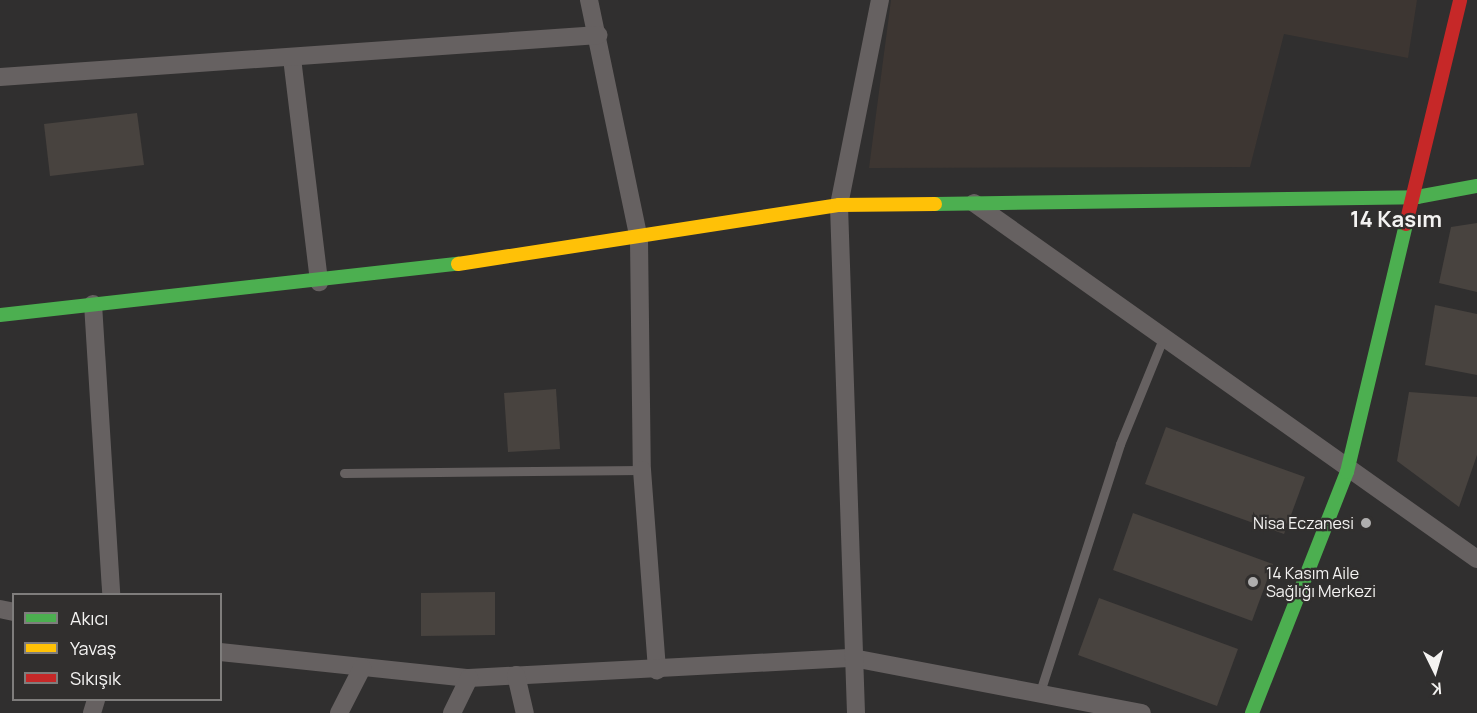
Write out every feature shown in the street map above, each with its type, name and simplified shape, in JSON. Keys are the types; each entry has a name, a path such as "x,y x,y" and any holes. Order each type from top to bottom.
{"street":[{"path":"589,0 639,240 642,470 657,670"},
{"path":"856,713 839,205 880,0"},
{"path":"1252,713 1347,472 1417,197 1460,0"},
{"path":"0,76 292,58 598,35"},
{"path":"292,58 319,282"},
{"path":"0,315 319,282 639,240 839,205 1417,197 1477,186"},
{"path":"973,202 1165,334 1347,472 1477,559"},
{"path":"93,304 111,593"},
{"path":"222,652 469,678 853,658 1142,713"},
{"path":"339,713 362,668"},
{"path":"516,675 525,713"},
{"path":"452,713 469,678"}],"lane":[{"path":"1039,695 1120,444 1165,334"},
{"path":"344,473 642,470"}],"shaded area":[{"path":"891,0 1417,0 1408,58 1284,34 1250,167 869,168"}],"building":[{"path":"137,113 144,165 50,176 44,124"},
{"path":"1477,223 1477,292 1439,283 1451,227"},
{"path":"1435,305 1477,314 1477,375 1425,365"},
{"path":"556,389 560,449 508,452 504,393"},
{"path":"1409,392 1477,397 1477,455 1459,507 1397,461"},
{"path":"1166,427 1305,477 1284,534 1145,484"},
{"path":"1133,513 1273,564 1252,621 1113,570"},
{"path":"495,592 495,635 421,636 421,593"},
{"path":"1099,598 1238,649 1217,706 1078,655"}],"traffic: fast":[{"path":"935,204 1417,197 1477,186"},
{"path":"1252,713 1347,472 1406,224"},
{"path":"0,315 458,264"}],"traffic: slow":[{"path":"458,264 839,205 935,204"}],"traffic: jam":[{"path":"1406,224 1460,0"}],"place":[{"name":"Nisa Eczanesi","path":"1366,523"},
{"name":"14 Kasım Aile Sağlığı Merkezi","path":"1253,582"}],"district":[{"name":"14 Kasım","path":"1396,220"}]}
